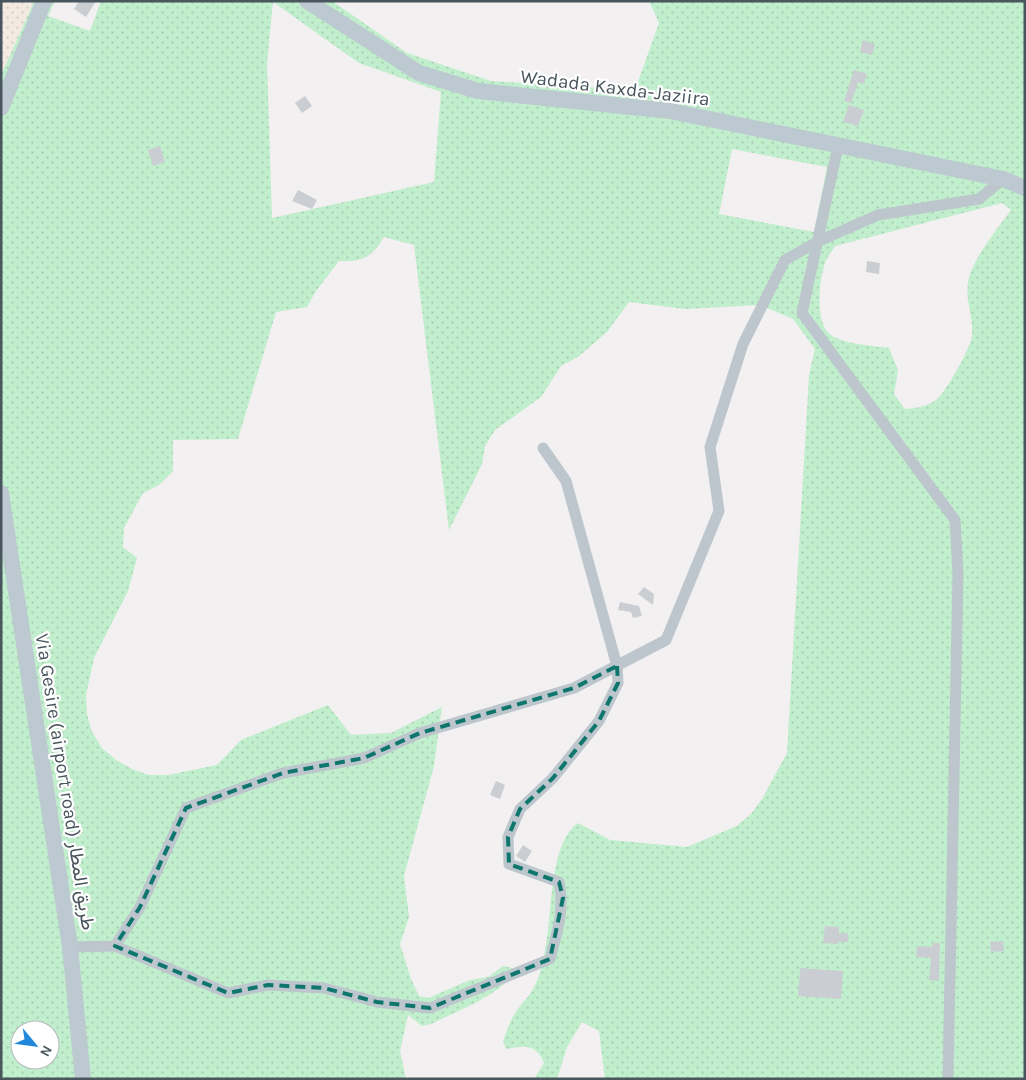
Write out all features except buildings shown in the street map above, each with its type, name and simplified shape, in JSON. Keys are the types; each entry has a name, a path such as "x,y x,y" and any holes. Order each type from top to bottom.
{"street":[{"path":"1,108 44,1"},
{"name":"Wadada Kaxda-Jaziira","path":"307,1 419,73 478,91 670,111 1002,179 1025,188"},
{"path":"838,146 802,313 955,520 958,573 948,1079"},
{"path":"114,946 140,906 186,808 283,773 364,758 420,733 574,688 666,640 719,511 710,448 743,344 785,260 819,241 878,215 979,199 1002,179"},
{"path":"70,947 114,946 228,993 268,984 324,988 378,1002 430,1008 550,959 560,922 563,898 559,882 509,864 508,837 520,809 553,778 599,721 618,683 617,666 566,481 543,448"},
{"name":"Via Gesire (airport road) طريق المطار","path":"1,493 70,947 83,1079"}],"highlighted area":[{"path":"617,666 618,683 599,721 553,778 520,809 508,837 509,864 559,882 563,898 550,959 430,1008 377,1002 324,988 268,985 228,993 115,946 140,907 186,808 283,773 364,758 420,733 574,688"}],"green space":[{"path":"34,1 55,1 48,16 90,31 101,1 332,1 407,53 491,81 635,90 659,23 649,1 1025,1 1025,1079 605,1079 599,1031 582,1022 567,1047 557,1079 534,1079 544,1063 538,1052 534,1049 519,1047 506,1049 503,1041 511,1021 516,1011 532,991 541,969 556,863 568,833 578,823 610,840 687,847 737,826 751,814 762,799 787,753 809,375 815,349 793,319 760,305 685,309 629,302 607,332 578,357 561,366 541,397 495,430 485,446 482,464 449,530 414,245 384,237 375,250 366,257 354,261 339,261 316,291 307,307 276,312 238,439 173,440 173,471 159,485 143,493 124,528 123,547 137,558 128,591 94,658 86,695 87,714 92,732 102,748 116,760 132,769 149,775 168,775 217,765 241,740 328,705 351,735 391,733 442,707 434,766 404,876 409,917 400,944 411,979 419,996 428,998 470,980 488,977 503,966 516,969 502,986 491,994 431,1024 422,1026 408,1015 400,1051 406,1079 1,1079 1,75","holes":["273,2 359,63 441,92 434,182 272,218 267,63","732,149 827,167 814,232 719,214","1002,203 1011,210 986,245 970,273 967,289 972,336 963,359 952,379 937,399 922,407 905,409 894,394 898,370 889,348 845,341 832,336 826,330 820,313 821,280 825,263 835,246"]}],"sand":[{"path":"1,1 34,1 1,75"}]}
